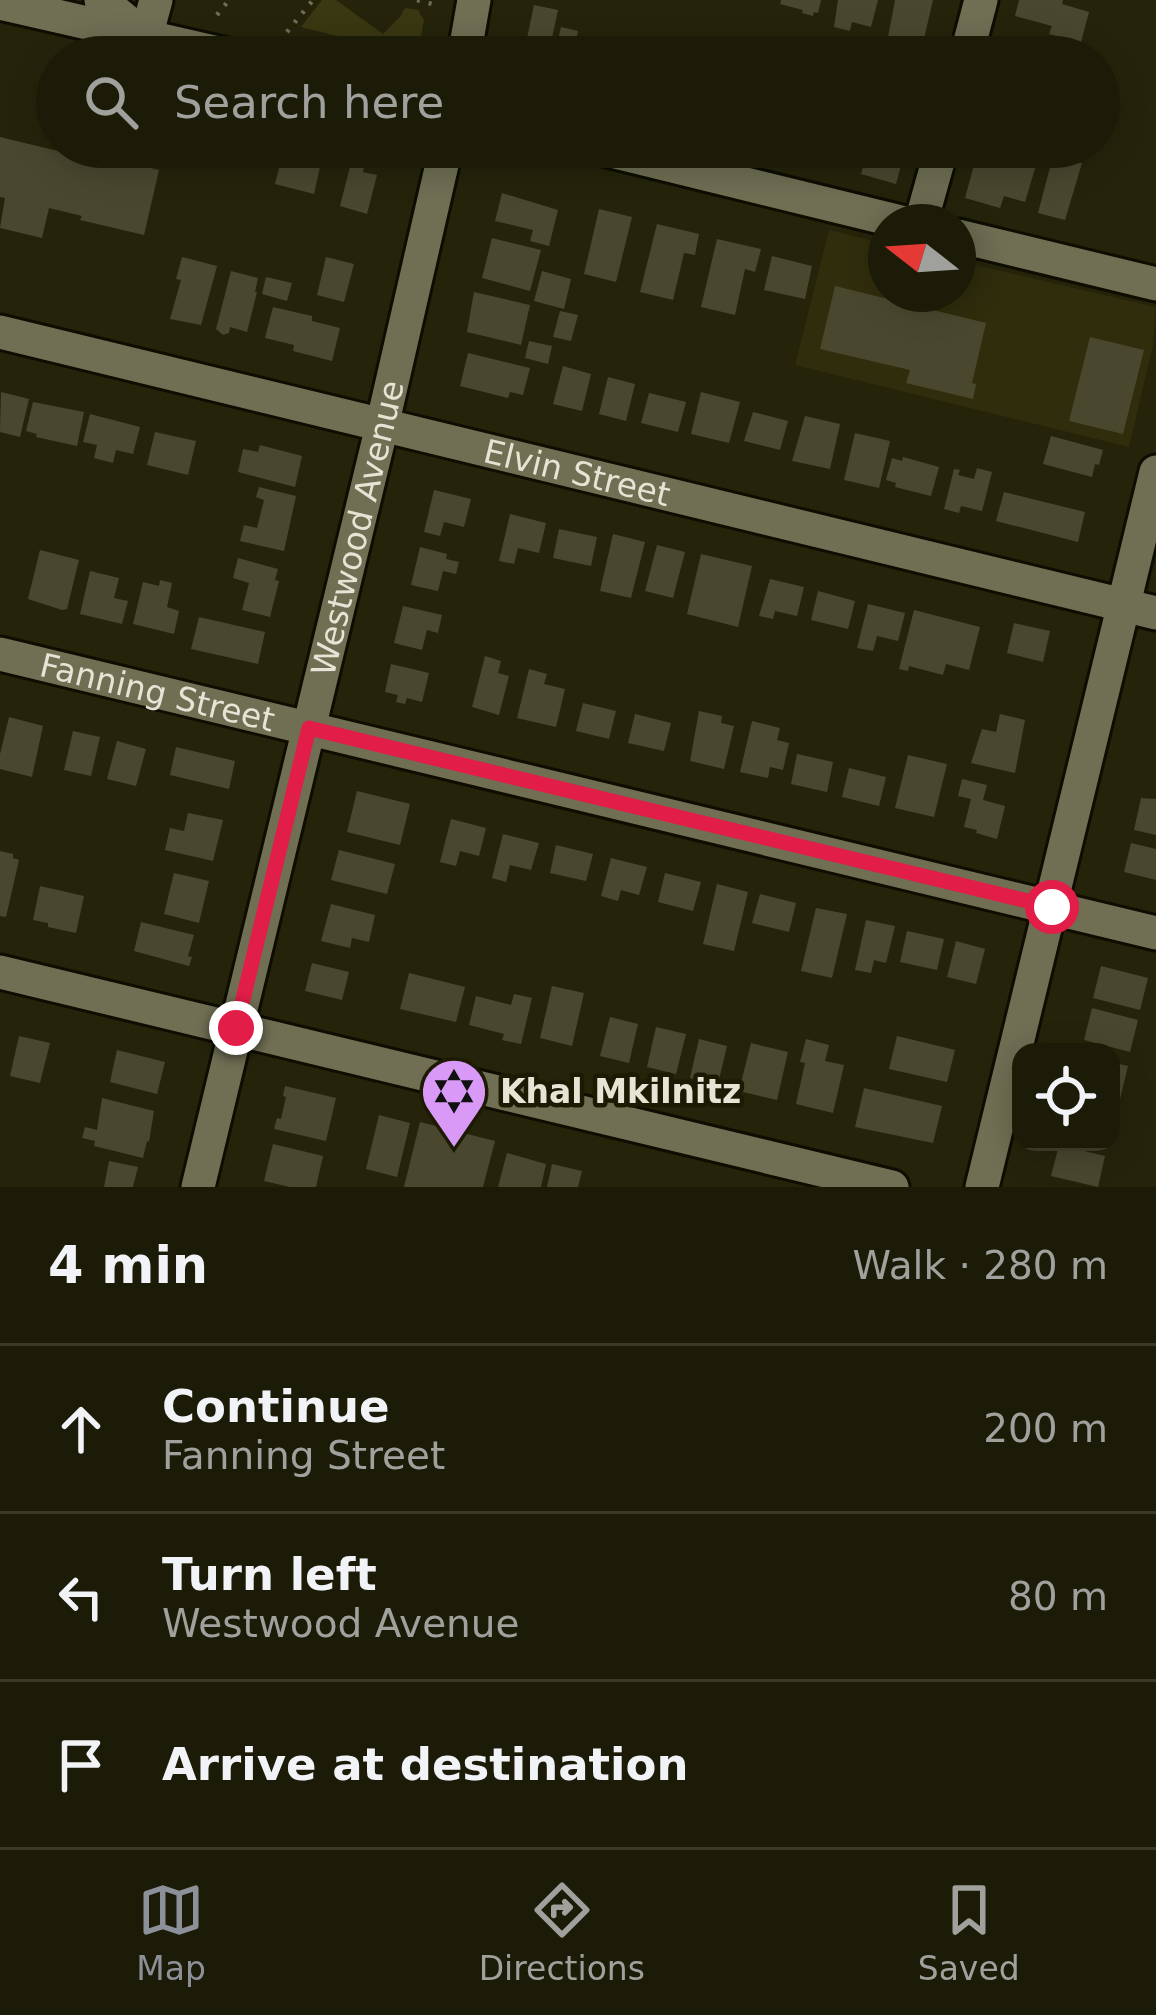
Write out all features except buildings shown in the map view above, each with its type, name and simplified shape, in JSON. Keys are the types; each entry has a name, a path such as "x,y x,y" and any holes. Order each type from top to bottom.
{"street":[{"path":"101,0 145,36"},
{"path":"146,36 155,0"},
{"path":"468,36 474,0"},
{"path":"972,36 981,0"},
{"path":"0,3 142,36"},
{"name":"Westwood Avenue","path":"198,1187 441,168"},
{"path":"681,168 868,214"},
{"path":"926,204 936,168"},
{"path":"976,240 1156,284"},
{"name":"Elvin Street","path":"0,332 1140,609"},
{"path":"982,1187 1052,907 1140,609 1156,472"},
{"name":"Fanning Street","path":"0,654 1156,933"},
{"path":"0,971 892,1187"}],"path":[{"path":"218,15 229,0"},
{"path":"287,32 313,0"},
{"path":"417,0 436,5"}],"shaded area":[{"path":"322,0 336,0 383,34 405,8 418,10 424,20 421,36 338,36 301,27"},
{"path":"829,230 868,240 868,312 976,312 976,265 1156,307 1153,346 1129,447 795,365"}],"place":[{"name":"Khal Mkilnitz","path":"454,1150"}],"route":[{"path":"236,1028 309,728 1052,907"}]}
